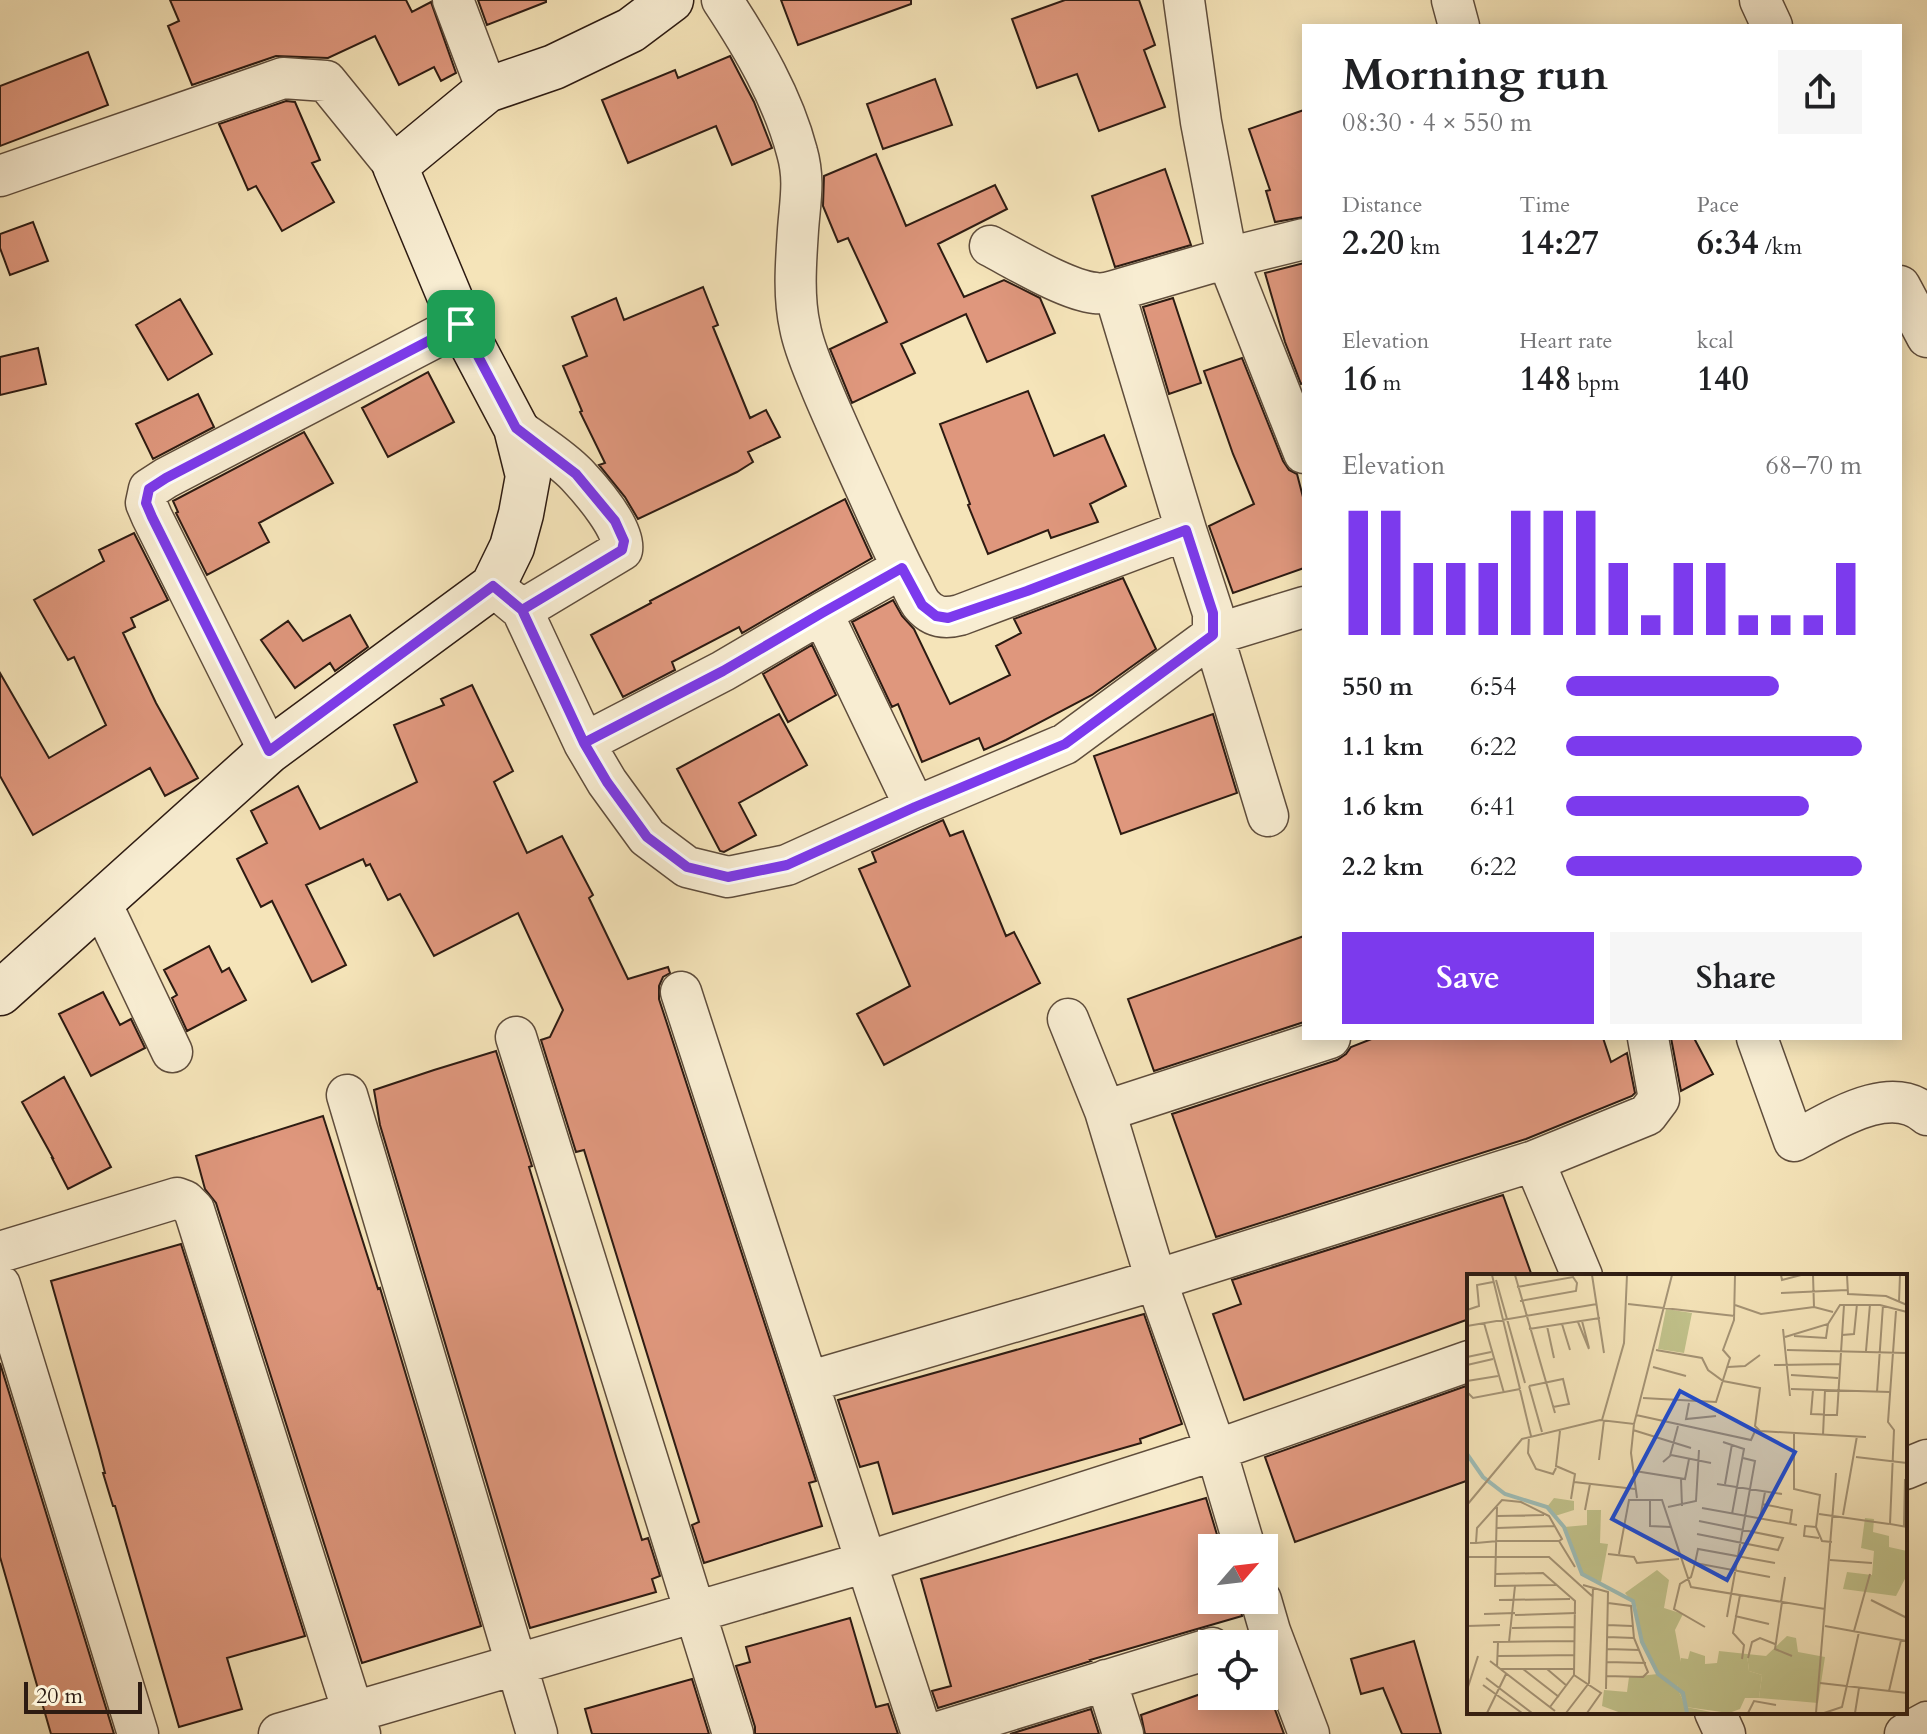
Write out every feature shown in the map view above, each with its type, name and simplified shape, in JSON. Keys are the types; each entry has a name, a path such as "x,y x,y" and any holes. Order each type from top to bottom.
{"street":[{"path":"453,0 487,90"},
{"path":"395,166 487,90 554,67 631,30 671,0"},
{"path":"722,0 746,37 788,121 798,155 802,177 796,287 800,327 811,362 902,568 922,605 936,616 948,618 1186,530"},
{"path":"1184,0 1201,122 1227,258 1302,448"},
{"path":"1452,0 1458,24"},
{"path":"1760,0 1771,24"},
{"path":"0,176 283,78 326,81 395,166 461,324 516,428 528,476 512,547 507,598 607,782 647,837 687,867 728,877 787,865 1065,744 1213,635 1302,608"},
{"path":"990,246 1067,285 1099,294 1302,239"},
{"path":"1902,290 1927,337"},
{"path":"1114,291 1213,613 1213,635 1268,816"},
{"path":"269,751 152,517 146,503 149,489 461,324"},
{"path":"0,993 269,751 507,598 622,550 624,541 615,521 576,474 516,428"},
{"path":"584,743 723,671 902,568"},
{"path":"822,613 915,807"},
{"path":"101,903 172,1052"},
{"path":"681,992 922,1734"},
{"path":"1068,1019 1105,1111 1156,1280 1216,1450 1241,1534"},
{"path":"516,1037 733,1734"},
{"path":"1105,1111 1324,1040"},
{"path":"808,1382 1156,1280 1534,1161 1647,1115 1659,1099 1648,1040"},
{"path":"1758,1040 1794,1141 1880,1102 1901,1102 1920,1108 1927,1115"},
{"path":"347,1095 537,1734"},
{"path":"1534,1161 1581,1274"},
{"path":"0,1252 177,1198 191,1205 357,1723"},
{"path":"0,1285 138,1734"},
{"path":"279,1734 357,1723 515,1665 866,1562 1216,1450 1467,1362"},
{"path":"1907,1468 1927,1460"},
{"path":"1246,1630 1265,1616 1309,1734"},
{"path":"932,1734 1198,1652"},
{"path":"1106,1680 1123,1734"},
{"path":"1716,1714 1725,1734"},
{"path":"1905,1734 1927,1722"}],"building":[{"path":"170,0 406,0 412,12 431,2 456,73 441,81 434,67 399,85 375,36 328,58 276,56 192,85 168,26 179,21"},
{"path":"478,0 546,0 546,2 487,25"},
{"path":"781,0 911,0 911,4 798,45"},
{"path":"1065,0 1139,0 1155,45 1144,50 1165,107 1099,131 1077,74 1037,88 1012,19"},
{"path":"88,52 108,105 0,146 0,86"},
{"path":"730,56 754,102 772,148 732,165 716,126 628,163 602,100 675,70 678,78"},
{"path":"935,79 952,125 883,149 867,104"},
{"path":"286,101 295,102 320,160 312,163 334,202 282,231 256,186 248,190 219,124"},
{"path":"1302,111 1302,217 1275,222 1266,191 1270,190 1249,129"},
{"path":"876,154 906,226 995,185 1007,209 938,244 964,297 1004,280 1040,298 1055,333 987,362 966,314 901,344 915,373 852,403 830,349 887,322 848,238 838,242 823,206 824,176"},
{"path":"1165,169 1191,245 1115,267 1092,196"},
{"path":"33,222 48,261 10,275 0,248 0,234"},
{"path":"1302,264 1301,384 1285,342 1265,273"},
{"path":"703,287 718,325 713,327 750,418 766,410 780,437 748,452 753,462 737,472 638,519 599,465 605,463 580,412 563,366 587,356 572,317 616,298 624,320"},
{"path":"1173,298 1201,383 1169,394 1143,307"},
{"path":"180,299 212,354 168,380 136,325"},
{"path":"38,348 46,384 0,395 0,357"},
{"path":"1242,358 1283,461 1289,470 1297,474 1302,493 1302,569 1233,593 1209,526 1254,504 1204,371"},
{"path":"428,372 454,422 388,457 362,408"},
{"path":"1028,391 1054,456 1104,435 1126,486 1090,504 1098,522 1051,538 1048,530 988,554 940,424"},
{"path":"198,394 214,427 153,459 136,424"},
{"path":"304,432 333,483 259,523 269,542 207,575 173,501"},
{"path":"845,499 872,558 742,633 739,627 672,662 675,670 623,697 591,635"},
{"path":"134,533 168,600 131,618 135,627 123,633 156,703 198,778 165,796 150,768 33,835 0,776 0,673 49,758 106,725 74,657 68,660 34,600 104,561 99,550"},
{"path":"1123,578 1156,649 1092,695 1006,740 984,750 979,738 922,762 898,704 892,707 852,622 893,600 914,629 950,704 1010,675 996,646 1021,633 1014,619"},
{"path":"350,615 368,647 335,671 330,663 295,688 261,640 288,621 303,641"},
{"path":"812,645 836,695 788,722 763,674"},
{"path":"472,685 513,771 494,782 527,853 562,836 593,895 589,898 628,979 668,967 670,973 663,977 659,986 659,999 816,1481 809,1483 822,1526 704,1563 692,1525 699,1522 584,1150 576,1152 541,1040 550,1037 563,1010 518,913 434,956 400,894 388,900 370,864 366,866 363,859 306,885 346,965 312,982 272,901 261,907 237,859 267,843 251,811 298,786 320,829 417,782 394,725 444,705 441,699"},
{"path":"779,714 807,765 739,803 756,835 724,852 720,851 677,769"},
{"path":"1213,714 1237,793 1121,834 1094,756"},
{"path":"943,820 950,836 963,831 1006,936 1014,932 1040,983 884,1065 857,1014 910,986 859,869 876,862 872,852"},
{"path":"1302,937 1302,1023 1154,1071 1128,999"},
{"path":"209,946 222,972 229,968 246,1000 187,1031 172,998 177,995 164,970"},
{"path":"103,992 120,1025 131,1019 145,1048 91,1076 59,1014"},
{"path":"1369,1040 1604,1040 1611,1062 1627,1053 1635,1093 1526,1139 1216,1237 1172,1114 1337,1060 1351,1047"},
{"path":"1671,1040 1695,1040 1713,1074 1681,1091"},
{"path":"496,1051 642,1540 648,1538 660,1576 652,1579 656,1592 530,1628 380,1125 374,1090"},
{"path":"64,1077 111,1167 68,1189 22,1102"},
{"path":"323,1116 380,1288 481,1626 362,1663 216,1203 205,1189 196,1156"},
{"path":"1503,1195 1531,1274 1467,1274 1467,1320 1244,1400 1213,1314 1241,1304 1232,1280"},
{"path":"181,1244 305,1636 227,1658 242,1709 179,1727 103,1473 51,1281"},
{"path":"1144,1314 1182,1424 1140,1439 1141,1443 893,1514 878,1462 860,1467 838,1400"},
{"path":"0,1363 114,1734 51,1734 0,1557"},
{"path":"1467,1386 1467,1481 1295,1542 1265,1457"},
{"path":"1206,1498 1217,1534 1198,1534 1198,1614 1242,1616 938,1708 932,1691 951,1686 921,1579"},
{"path":"850,1618 876,1707 888,1704 898,1734 755,1734 736,1666 750,1662 746,1647"},
{"path":"1414,1641 1441,1734 1402,1734 1383,1688 1361,1694 1351,1659"},
{"path":"692,1679 709,1734 592,1734 585,1709"},
{"path":"1198,1695 1198,1710 1275,1710 1284,1734 1145,1734 1141,1715"},
{"path":"1091,1709 1099,1734 1010,1734"}],"route":[{"path":"461,324 149,489 146,503 152,517 269,751 493,586 522,610 584,743 607,782 647,837 687,867 728,877 787,865 1065,744 1213,635 1213,613 1186,530 948,618 936,616 922,605 902,568 723,671 584,743 566,707 522,610 622,550 624,541 615,521 576,474 516,428 461,324"}]}
